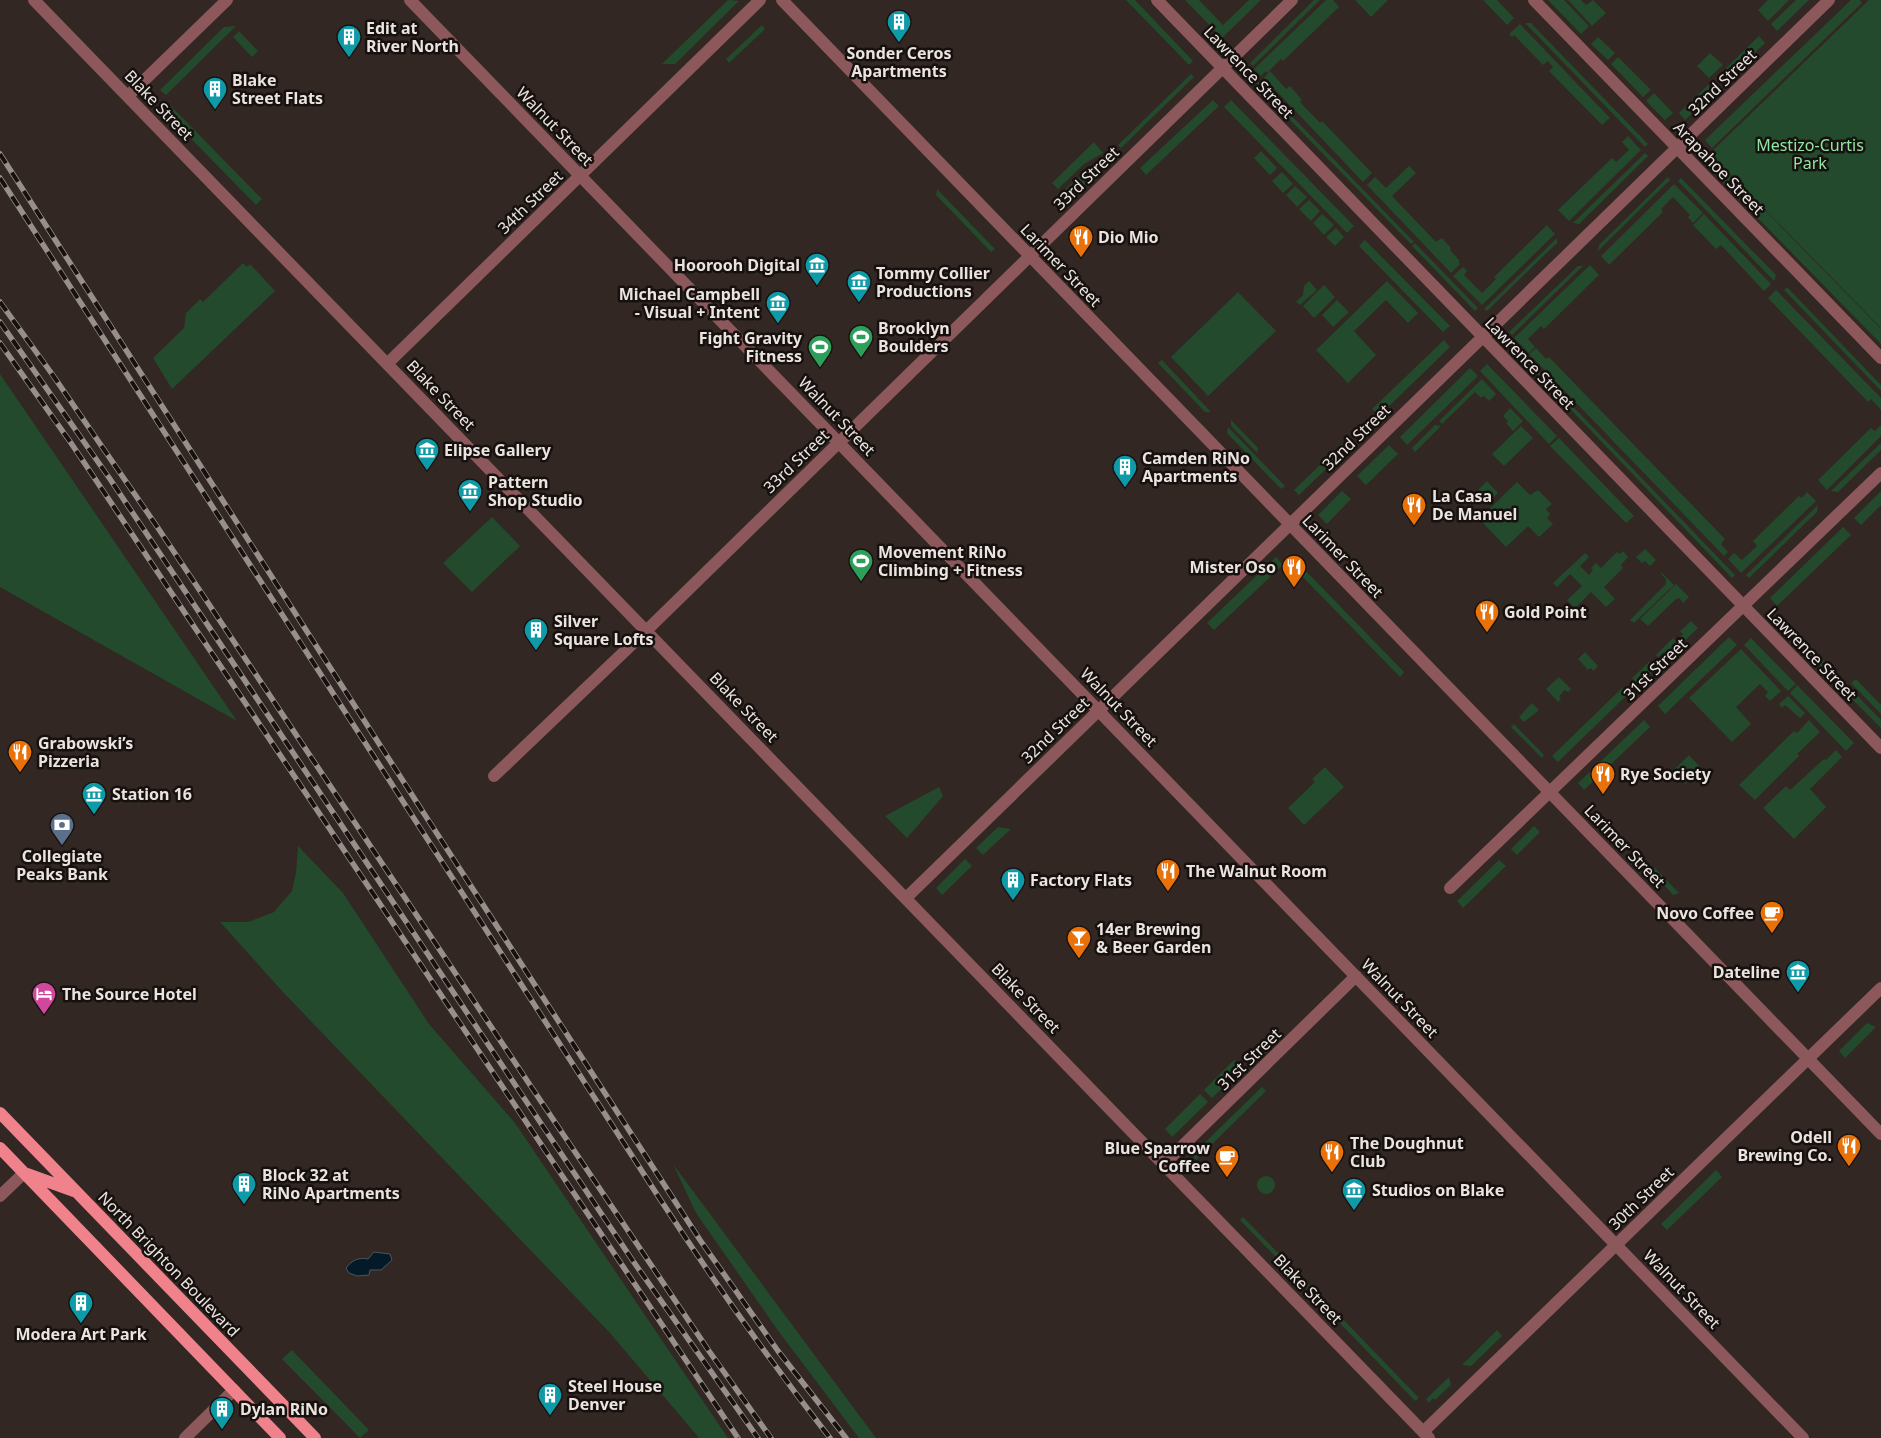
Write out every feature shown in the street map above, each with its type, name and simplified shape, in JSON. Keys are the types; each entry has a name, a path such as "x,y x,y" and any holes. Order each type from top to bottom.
{"main road":[{"name":"North Brighton Boulevard","path":"0,1113 315,1438"},
{"path":"0,1148 280,1438"},
{"path":"24,1173 76,1192"}],"street":[{"name":"Blake Street","path":"34,0 1426,1435"},
{"path":"128,96 227,0"},
{"name":"Walnut Street","path":"410,0 1803,1438"},
{"name":"34th Street","path":"388,364 760,0"},
{"name":"Larimer Street","path":"782,0 1881,1134"},
{"name":"Lawrence Street","path":"1156,0 1881,748"},
{"name":"33rd Street","path":"494,776 647,630 1292,0"},
{"name":"Arapahoe Street","path":"1534,0 1881,358"},
{"name":"32nd Street","path":"906,898 1829,0"},
{"name":"31st Street","path":"1450,888 1744,607 1881,473"},
{"name":"31st Street","path":"1164,1164 1356,976"},
{"name":"30th Street","path":"1426,1435 1616,1245 1881,988"},
{"path":"0,1196 24,1173"},
{"path":"185,1438 234,1390"}],"green space":[{"path":"728,0 739,1 675,64 662,64"},
{"path":"1126,0 1135,0 1193,61 1189,65"},
{"path":"1185,0 1199,0 1223,25 1249,0 1261,0 1222,38"},
{"path":"1314,0 1320,0 1253,66 1250,63"},
{"path":"1326,0 1333,0 1339,7 1283,61 1281,59 1267,73 1266,71 1261,76 1254,69"},
{"path":"1355,0 1388,0 1371,17"},
{"path":"1483,0 1497,0 1514,18 1507,25"},
{"path":"1548,0 1564,0 1589,26 1581,34"},
{"path":"1568,0 1581,0 1586,5 1593,0 1606,13 1592,26"},
{"path":"1768,0 1789,0 1768,21 1758,10"},
{"path":"1796,0 1809,0 1777,31 1771,24"},
{"path":"1851,0 1860,0 1862,3 1712,148 1705,140"},
{"name":"Mestizo-Curtis Park","path":"1869,0 1881,0 1881,328 1710,153"},
{"path":"1525,23 1531,23 1648,144 1645,147"},
{"path":"1520,24 1610,118 1602,125 1549,71 1553,67 1548,61 1543,65 1514,35 1512,37 1509,34"},
{"path":"762,25 765,29 729,63 726,59"},
{"path":"236,26 166,95 160,90 224,27"},
{"path":"239,31 258,51 252,57 233,37"},
{"path":"1759,36 1765,43 1727,80 1721,73"},
{"path":"1598,37 1615,53 1608,60 1591,44"},
{"path":"1710,53 1723,65 1709,78 1697,66"},
{"path":"1618,57 1651,90 1643,97 1611,64"},
{"path":"1270,71 1286,89 1290,86 1302,100 1300,102 1320,123 1322,121 1372,173 1363,182 1264,78"},
{"path":"1191,74 1194,77 1121,148 1118,145"},
{"path":"1252,75 1414,242 1411,244 1249,78"},
{"path":"1708,85 1715,92 1685,120 1679,113"},
{"path":"1654,93 1673,113 1665,120 1646,101"},
{"path":"1213,100 1219,106 1146,175 1140,168"},
{"path":"1231,100 1354,226 1347,233 1224,107"},
{"path":"166,101 262,199 256,205 160,107"},
{"path":"1628,136 1641,150 1569,221 1558,210 1612,158 1616,162 1629,150 1622,142"},
{"path":"1094,142 1103,153 1084,164 1058,189 1052,183"},
{"path":"1261,151 1277,168 1270,175 1254,158"},
{"path":"1645,153 1648,156 1579,224 1573,223"},
{"path":"1106,157 1109,160 1074,195 1062,192 1089,168"},
{"path":"1713,157 1881,329 1881,344 1706,165"},
{"path":"1409,166 1416,173 1392,196 1436,242 1442,238 1451,248 1450,250 1460,261 1458,262 1460,264 1451,273 1367,185 1375,177 1386,188"},
{"path":"1282,172 1293,184 1283,193 1272,181"},
{"path":"1668,177 1670,180 1598,251 1599,245"},
{"path":"1681,178 1776,275 1774,281 1678,181"},
{"path":"1674,184 1703,213 1693,223 1688,217 1690,215 1673,197 1661,209 1663,212 1609,265 1601,256"},
{"path":"1295,186 1307,197 1297,207 1286,195"},
{"path":"937,189 995,249 991,252 936,195"},
{"path":"1309,200 1320,211 1311,221 1299,209"},
{"path":"1322,214 1334,225 1324,235 1313,223"},
{"path":"1704,214 1771,284 1764,291 1721,245 1716,249 1693,225"},
{"path":"1547,225 1555,234 1482,305 1453,276 1463,267 1467,271 1464,275 1482,293 1496,279 1494,277"},
{"path":"1336,228 1344,237 1335,246 1326,237"},
{"path":"1557,238 1557,243 1487,311 1484,309"},
{"path":"1365,240 1450,326 1443,332 1359,246"},
{"path":"1415,243 1478,308 1475,311 1412,246"},
{"path":"243,263 247,267 250,264 275,291 172,389 153,358 184,328 186,313 200,299 203,302"},
{"path":"1590,265 1599,275 1544,329 1541,326 1528,339 1535,347 1529,353 1514,338"},
{"path":"1578,266 1583,266 1512,335 1509,332"},
{"path":"1309,281 1317,290 1300,305 1296,302 1303,295 1304,286"},
{"path":"1387,281 1418,313 1408,323 1386,300 1354,331 1376,355 1348,383 1316,350"},
{"path":"1324,285 1335,297 1314,318 1303,306"},
{"path":"1787,287 1881,385 1881,391 1784,290"},
{"path":"1776,290 1881,398 1881,410 1871,399 1868,402 1768,298"},
{"path":"1238,292 1276,331 1208,396 1171,357"},
{"path":"1337,300 1349,312 1333,327 1322,315"},
{"path":"1444,340 1450,347 1379,416 1372,409"},
{"path":"1511,342 1735,575 1732,578 1509,345"},
{"path":"1536,348 1546,359 1549,357 1725,539 1721,544 1728,552 1724,556 1529,354"},
{"path":"1162,360 1211,412 1205,412 1158,363"},
{"path":"1487,364 1557,436 1549,444 1480,371"},
{"path":"1470,368 1478,376 1407,445 1400,437"},
{"path":"0,374 237,721 0,587"},
{"path":"1482,379 1496,394 1489,401 1484,396 1481,398 1475,392 1442,424 1439,421"},
{"path":"1510,408 1523,421 1513,431 1503,416"},
{"path":"1231,420 1258,448 1257,453 1231,426"},
{"path":"1435,425 1441,426 1415,452 1412,448"},
{"path":"1881,425 1881,436 1827,490 1818,480 1871,428 1875,431"},
{"path":"1521,426 1533,438 1504,466 1492,454"},
{"path":"1228,427 1285,486 1281,489 1227,433"},
{"path":"1559,438 1634,516 1626,523 1550,446"},
{"path":"1347,439 1352,444 1299,495 1294,490"},
{"path":"1881,443 1881,450 1838,492 1831,491"},
{"path":"1389,445 1398,454 1366,485 1357,476"},
{"path":"1487,481 1498,493 1487,504 1476,492"},
{"path":"1517,482 1530,495 1538,490 1552,504 1546,509 1550,514 1547,518 1553,524 1539,537 1528,526 1506,547 1479,519"},
{"path":"1342,491 1351,499 1327,524 1318,515"},
{"path":"1881,491 1881,505 1861,525 1854,518"},
{"path":"1807,492 1816,501 1741,573 1728,559 1734,553 1742,560 1757,546 1753,541 1799,496 1802,498"},
{"path":"1818,505 1817,512 1749,578 1746,575"},
{"path":"492,517 520,546 472,592 443,563"},
{"path":"1843,527 1851,535 1777,606 1770,598"},
{"path":"1645,549 1656,560 1650,566 1645,561 1642,563 1636,557"},
{"path":"1623,551 1628,557 1621,565 1623,568 1604,587 1615,599 1606,607 1591,592 1575,608 1567,600 1582,586 1570,574 1557,587 1553,583 1585,553 1589,557 1580,566 1589,575 1593,570 1591,568 1596,563 1601,568 1617,552 1620,554"},
{"path":"1276,557 1283,565 1214,630 1207,623"},
{"path":"1303,568 1404,672 1400,677 1298,572"},
{"path":"1661,572 1674,585 1634,623 1630,620 1666,584 1666,579"},
{"path":"1676,584 1689,597 1683,603 1679,598 1675,600 1648,626 1640,619"},
{"path":"1778,614 1832,669 1822,669 1774,619"},
{"path":"1691,621 1698,628 1668,657 1664,652 1658,657 1656,655 1673,638 1676,641 1683,634 1680,631"},
{"path":"1729,637 1737,645 1665,714 1658,706"},
{"path":"1751,638 1796,684 1788,691 1744,645"},
{"path":"1741,649 1781,691 1770,701 1765,696 1768,692 1760,684 1736,707 1751,724 1732,742 1689,698"},
{"path":"1585,652 1598,666 1593,671 1591,668 1588,670 1578,659"},
{"path":"1649,662 1656,669 1639,685 1632,678"},
{"path":"1559,677 1571,689 1568,692 1565,690 1559,696 1561,699 1558,702 1546,689"},
{"path":"1856,679 1881,705 1881,714 1851,683"},
{"path":"1797,685 1854,743 1846,751 1790,693"},
{"path":"1848,686 1881,720 1881,728 1850,697"},
{"path":"1623,687 1629,693 1558,762 1552,756"},
{"path":"1788,696 1805,713 1800,718 1785,705 1782,708 1779,704"},
{"path":"1532,703 1539,710 1524,722 1519,717"},
{"path":"1644,720 1650,727 1584,790 1578,783"},
{"path":"1809,720 1820,732 1755,800 1739,785 1794,731 1797,733"},
{"path":"1514,724 1544,755 1542,758 1511,727"},
{"path":"1836,750 1842,757 1810,789 1826,807 1794,839 1763,808 1786,786 1790,790"},
{"path":"1689,755 1701,768 1685,784 1672,772"},
{"path":"1325,767 1344,787 1304,825 1288,808 1315,782 1312,779"},
{"path":"939,787 943,796 907,838 885,816"},
{"path":"1534,826 1540,832 1517,855 1511,849"},
{"path":"998,827 1011,829 983,855 976,848"},
{"path":"298,846 343,893 429,1024 515,1123 728,1438 699,1438 610,1333 282,991 220,922 248,922 274,912 292,891 296,873"},
{"path":"965,859 972,866 942,895 936,888"},
{"path":"1499,860 1506,866 1463,908 1457,901"},
{"path":"1654,867 1679,893 1673,895 1655,875"},
{"path":"1867,1023 1876,1027 1845,1058 1839,1051"},
{"path":"1234,1060 1238,1063 1236,1074 1212,1098 1204,1090"},
{"path":"1262,1087 1266,1091 1196,1160 1192,1155"},
{"path":"1200,1094 1208,1102 1172,1137 1165,1129"},
{"path":"673,1164 876,1438 859,1438 779,1332 696,1213"},
{"path":"1716,1170 1722,1177 1667,1230 1661,1224"},
{"path":"1266,1176 1272,1179 1275,1185 1272,1191 1266,1194 1260,1191 1257,1185 1260,1179"},
{"path":"1243,1217 1318,1294 1311,1293 1240,1220"},
{"path":"1336,1312 1419,1398 1415,1401 1336,1319"},
{"path":"1497,1330 1502,1336 1471,1366 1462,1365"},
{"path":"292,1350 369,1430 360,1438 282,1359"},
{"path":"1449,1377 1451,1385 1429,1403 1426,1399"}],"water":[{"path":"374,1252 390,1254 392,1260 381,1270 370,1270 369,1275 357,1276 349,1273 346,1268 351,1263 362,1258 368,1259"}],"railway":[{"path":"0,154 700,1240 778,1351 846,1438"},
{"path":"0,178 678,1227 763,1349 830,1438"},
{"path":"0,302 158,528 709,1351 771,1438"},
{"path":"0,322 110,479 633,1261 758,1438"},
{"path":"0,343 71,443 738,1438"}],"place":[{"name":"Sonder Ceros Apartments","path":"899,43"},
{"name":"Edit at River North","path":"349,58"},
{"name":"Blake Street Flats","path":"215,110"},
{"name":"Dio Mio","path":"1081,258"},
{"name":"Hoorooh Digital","path":"817,286"},
{"name":"Tommy Collier Productions","path":"859,303"},
{"name":"Michael Campbell - Visual + Intent","path":"778,324"},
{"name":"Brooklyn Boulders","path":"861,358"},
{"name":"Fight Gravity Fitness","path":"820,368"},
{"name":"Elipse Gallery","path":"427,471"},
{"name":"Camden RiNo Apartments","path":"1125,488"},
{"name":"Pattern Shop Studio","path":"470,512"},
{"name":"La Casa De Manuel","path":"1414,526"},
{"name":"Movement RiNo Climbing + Fitness","path":"861,582"},
{"name":"Mister Oso","path":"1294,588"},
{"name":"Gold Point","path":"1487,633"},
{"name":"Silver Square Lofts","path":"536,651"},
{"name":"Grabowski’s Pizzeria","path":"20,773"},
{"name":"Rye Society","path":"1603,795"},
{"name":"Station 16","path":"94,815"},
{"name":"Collegiate Peaks Bank","path":"62,846"},
{"name":"The Walnut Room","path":"1168,892"},
{"name":"Factory Flats","path":"1013,901"},
{"name":"Novo Coffee","path":"1772,934"},
{"name":"14er Brewing & Beer Garden","path":"1079,959"},
{"name":"Dateline","path":"1798,993"},
{"name":"The Source Hotel","path":"44,1015"},
{"name":"Odell Brewing Co.","path":"1849,1167"},
{"name":"The Doughnut Club","path":"1332,1173"},
{"name":"Blue Sparrow Coffee","path":"1227,1178"},
{"name":"Block 32 at RiNo Apartments","path":"244,1205"},
{"name":"Studios on Blake","path":"1354,1211"},
{"name":"Modera Art Park","path":"81,1324"},
{"name":"Steel House Denver","path":"550,1416"},
{"name":"Dylan RiNo","path":"222,1430"}]}
